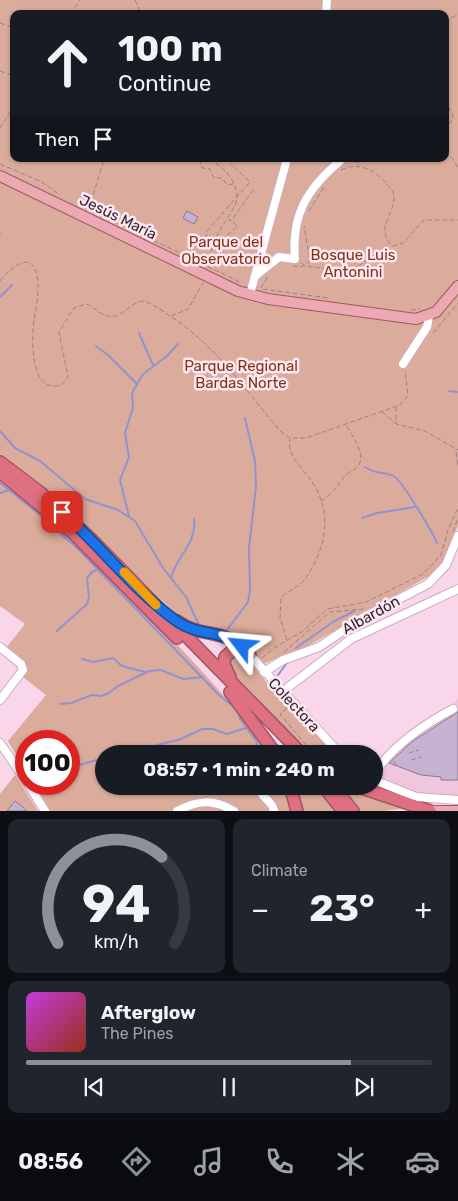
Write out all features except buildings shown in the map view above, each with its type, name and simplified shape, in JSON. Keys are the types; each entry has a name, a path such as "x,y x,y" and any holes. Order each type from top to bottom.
{"highway":[{"path":"0,462 71,520 156,605 284,745"},
{"path":"0,472 36,500 86,545 234,691 297,745"},
{"path":"156,605 189,628 229,638 255,658"},
{"path":"255,658 238,649 230,651 225,656 225,668 234,691 270,745"},
{"path":"292,795 296,811"},
{"path":"330,795 343,811"},
{"path":"340,795 353,811"},
{"path":"383,795 430,811"}],"main road":[{"name":"Jesús María","path":"0,176 211,279 250,294 411,319 426,312"},
{"path":"426,312 444,305 458,286"},
{"path":"416,811 458,811"}],"street":[{"path":"250,294 286,162"},
{"path":"255,276 279,257 295,259 293,236 297,216 320,177 339,162"},
{"path":"404,366 427,327 426,312"},
{"name":"Albardón","path":"264,672 283,660 314,649 368,615 428,584 446,565 455,536"},
{"path":"282,692 351,638 458,589"},
{"path":"0,647 23,668 21,674 0,700"},
{"name":"Colectora","path":"255,658 264,672 332,745"},
{"path":"383,763 396,748 428,724 453,709"},
{"path":"2,748 15,766"},
{"path":"383,784 416,797 458,800"},
{"path":"35,795 45,811"},
{"path":"263,795 273,805 274,811"},
{"path":"177,811 195,803 209,801 222,804 234,811"}],"path":[{"path":"449,108 453,116 449,123"},
{"path":"0,128 10,112"},
{"path":"449,154 452,156 458,169"},
{"path":"89,209 103,162"},
{"path":"201,162 202,168 210,170 214,178 222,178 227,186 233,184"},
{"path":"207,266 214,240 235,205 237,197 225,169 213,162"},
{"path":"358,166 359,162"},
{"path":"0,164 42,182 63,197"},
{"path":"207,239 206,232 250,182 231,164"},
{"path":"340,171 358,166 370,170 393,192 394,202 384,225 385,236 390,244"},
{"path":"305,216 325,185"},
{"path":"231,221 254,189"},
{"path":"82,206 243,284"},
{"path":"222,240 238,226 227,218"},
{"path":"291,266 350,272 390,244 400,246 424,220 458,220"},
{"path":"304,222 310,258 305,266"},
{"path":"0,280 12,268 22,263 29,262 36,269 38,301 33,329 37,371 42,382 50,386 61,385 68,377 59,332 68,314 76,306 86,304 106,316 115,317 143,300 193,332 224,360 281,432 290,438 306,438 403,403 408,396 404,366"},
{"path":"270,270 261,288 337,300"},
{"path":"170,316 188,309 204,281"},
{"path":"431,333 458,303"},
{"path":"409,310 426,312"},
{"path":"396,407 396,424"},
{"path":"382,412 396,424 425,431 457,451 458,467"},
{"path":"321,501 334,492 343,478 358,466 361,459 346,424"},
{"path":"287,641 280,618 280,601 283,596 304,581 319,556 325,532 321,501 314,485 289,447 290,438"},
{"path":"255,658 287,641 327,609 354,606 370,601 410,582 427,571 441,555 458,508"},
{"path":"455,536 458,518"},
{"path":"442,560 446,551"},
{"path":"356,614 368,607"},
{"path":"290,651 280,655 330,612 364,609"},
{"path":"255,658 263,662"},
{"path":"290,705 280,714 300,745"},
{"path":"409,753 418,750"},
{"path":"411,760 421,757"},
{"path":"394,759 392,762 397,764"}],"shaded area":[{"path":"458,699 458,796 416,793 383,780 383,770 389,763 383,754"}],"green space":[{"name":"Parque Regional Bardas Norte","path":"0,0 458,0 458,526 438,571 392,597 390,601 361,613 336,632 332,632 306,647 263,664 250,651 188,626 66,507 0,454"},
{"path":"0,479 73,542 144,610 210,680 265,745 95,745 95,795 291,795 295,811 50,811 40,795 80,795 80,730 17,730 46,695 23,677 27,670 23,662 6,648 25,624 0,606"},
{"path":"233,655 247,658 277,695 290,705 327,745 304,745 282,727 233,678 229,672 230,659"},
{"path":"15,733 15,753 8,741"},
{"path":"15,775 15,795 28,795 38,811 27,811 15,801 7,811 0,811 0,794"},
{"path":"295,795 324,795 337,811 299,811"},
{"path":"346,795 377,795 414,807 384,811 359,811"}],"waterway":[{"path":"0,297 12,285"},
{"path":"139,333 153,365"},
{"path":"129,516 120,480 129,457 125,433 133,408 132,393 143,374 167,356 178,344"},
{"path":"96,346 108,355 136,383"},
{"path":"449,391 458,392"},
{"path":"227,630 248,602 250,591 249,548 256,486 255,461 245,418"},
{"path":"0,431 15,448 40,461 85,499 118,510 135,521 163,568 186,597 199,625"},
{"path":"365,467 374,472 392,475 399,481 437,543"},
{"path":"0,483 39,514 79,550 220,696 238,710 240,719 257,742 257,745"},
{"path":"0,493 9,490"},
{"path":"362,518 377,513 415,507"},
{"path":"171,578 193,536 194,519"},
{"path":"57,631 87,604 89,597 87,578 98,569"},
{"path":"296,648 333,622 354,611"},
{"path":"82,659 93,662 113,658 122,666 145,672"},
{"path":"278,675 287,663"},
{"path":"60,704 71,703 92,695 101,696 149,671 161,670 183,679 203,677"},
{"path":"157,745 181,739 202,729 213,729 227,734 246,728"},
{"path":"80,765 95,761"}],"slow traffic":[{"path":"124,572 156,605"}],"route":[{"path":"62,512 98,545 156,605 179,623 193,630 224,636 242,646"}],"park label":[{"name":"Parque del Observatorio","path":"226,250"},
{"name":"Bosque Luis Antonini","path":"353,264"}]}
